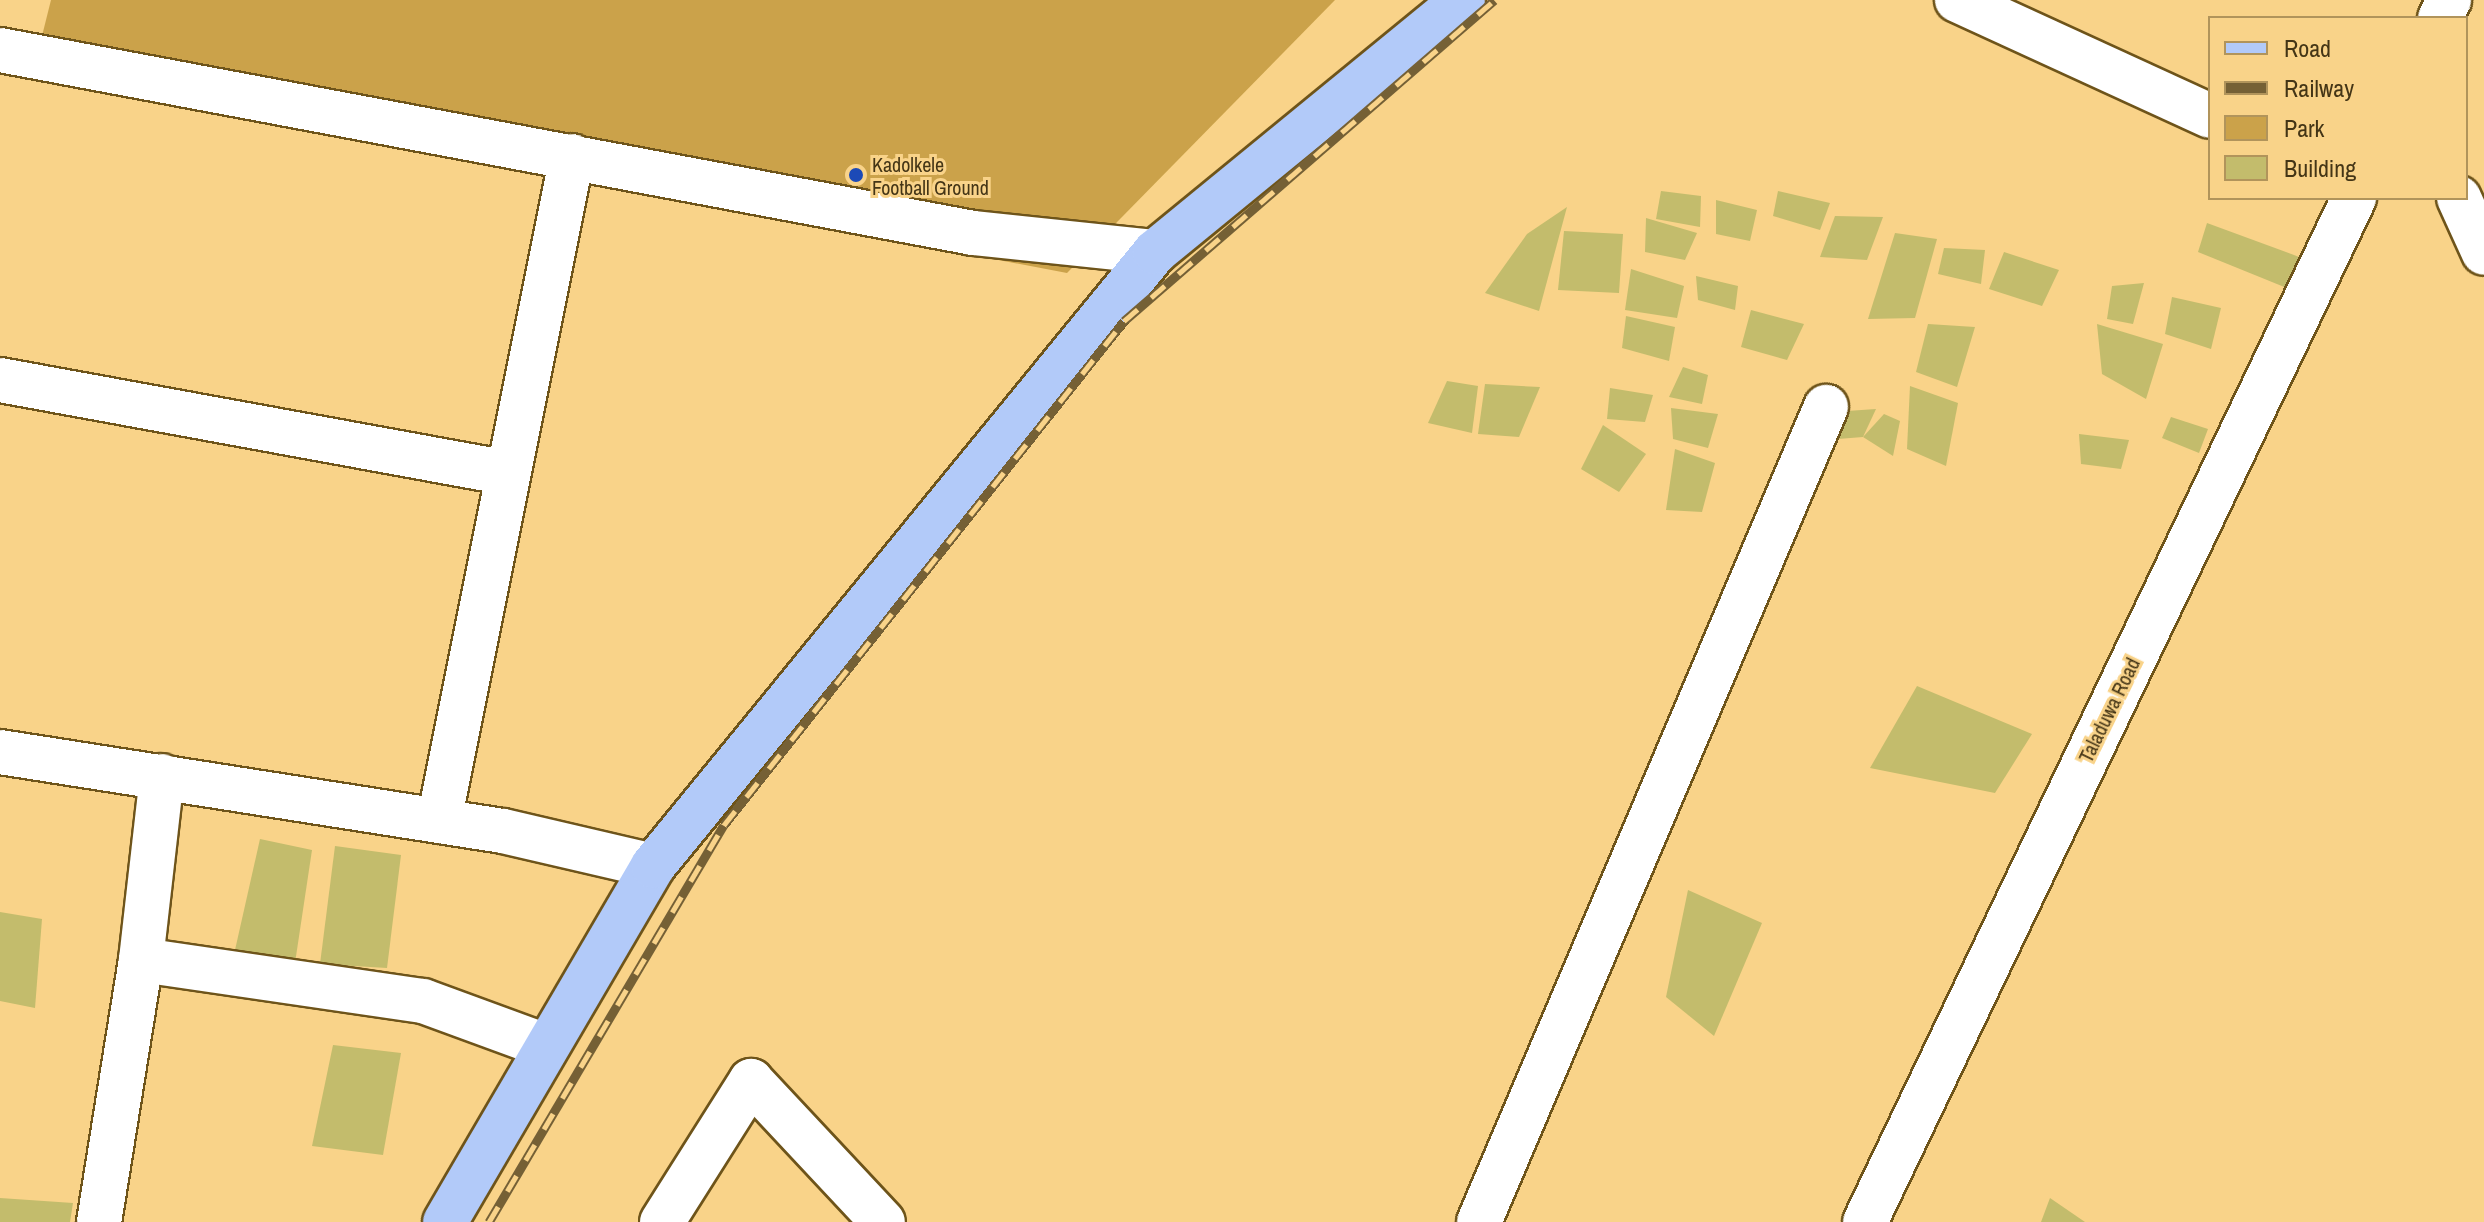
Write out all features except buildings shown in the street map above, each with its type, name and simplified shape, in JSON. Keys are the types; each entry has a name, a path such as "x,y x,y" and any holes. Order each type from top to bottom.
{"main road":[{"path":"445,1222 653,866 1155,252 1463,0"}],"street":[{"path":"1957,0 2208,115"},
{"path":"0,50 973,233 1155,252"},
{"path":"439,821 572,156"},
{"name":"Taladuwa Road","path":"1865,1222 2353,200"},
{"path":"2460,200 2484,253"},
{"path":"0,380 508,473"},
{"path":"1479,1222 1826,407"},
{"path":"0,752 503,831 653,866"},
{"path":"99,1222 141,960 162,776"},
{"path":"141,960 423,1001 546,1046"},
{"path":"662,1222 751,1081 883,1222"}],"green space":[{"name":"Kadolkele Football Ground","path":"51,0 1335,0 1067,273 32,76"}],"railway":[{"path":"489,1222 724,825 1124,321 1494,0"}],"place":[{"name":"Kadolkele Football Ground","path":"856,175"}]}
